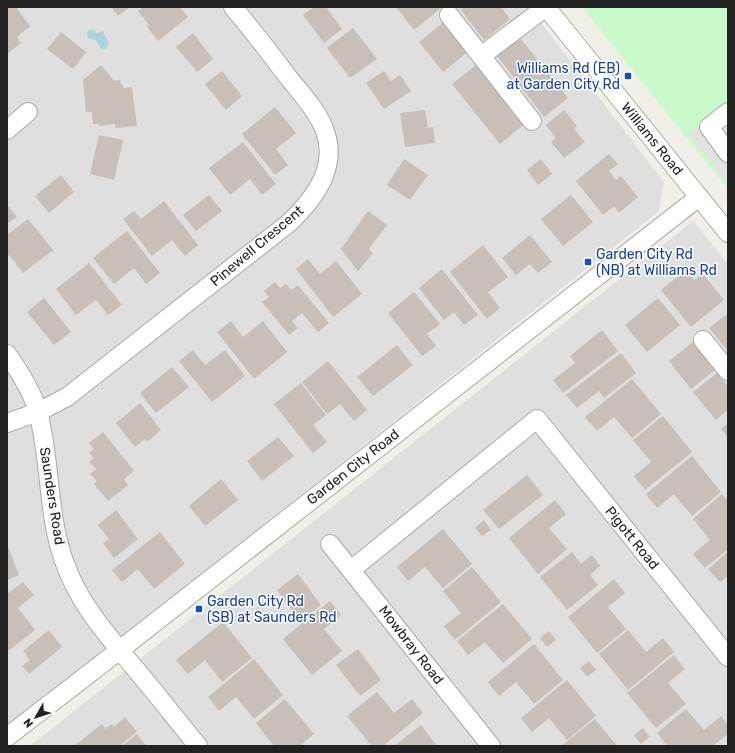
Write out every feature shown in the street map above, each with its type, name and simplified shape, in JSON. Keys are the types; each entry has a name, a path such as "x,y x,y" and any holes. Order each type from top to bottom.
{"street":[{"name":"Pinewell Crescent","path":"7,424 38,412 67,398 283,227 301,211 317,192 329,161 327,141 323,127 307,101 234,7"},
{"path":"481,56 546,7"},
{"name":"Williams Road","path":"546,7 728,233"},
{"path":"449,15 532,121"},
{"path":"7,130 28,112"},
{"path":"728,112 709,127 728,153"},
{"name":"Garden City Road","path":"7,737 699,197"},
{"path":"703,340 728,371"},
{"name":"Saunders Road","path":"7,354 24,378 38,412 47,461 56,535 71,580 82,602 92,617 198,746"},
{"name":"Pigott Road","path":"351,570 537,419 728,657"},
{"name":"Mowbray Road","path":"330,544 491,746"}],"shaded area":[{"path":"7,7 529,7 664,182 659,211 7,728"},
{"path":"728,102 728,183 688,134"},
{"path":"693,221 728,264 728,746 30,746"}],"green space":[{"path":"582,7 728,7 728,189"}],"water":[{"path":"89,30 93,30 97,33 103,31 109,44 104,50 101,49 96,40 88,38 87,32"}],"building":[{"path":"16,7 30,26 17,37 21,43 7,54 7,8"},
{"path":"111,7 130,7 118,16"},
{"path":"143,7 180,7 188,17 158,41 147,27 149,25 138,11"},
{"path":"314,7 326,7 342,29 324,43 303,15"},
{"path":"396,7 438,7 440,9 414,30"},
{"path":"464,7 501,7 510,19 484,40 461,10"},
{"path":"445,21 469,51 443,72 419,42"},
{"path":"353,28 377,59 350,78 327,48"},
{"path":"61,32 86,52 73,69 47,49"},
{"path":"193,33 213,59 197,72 176,47"},
{"path":"520,38 568,98 544,117 497,56"},
{"path":"101,65 114,81 119,80 124,88 132,87 137,126 116,128 115,124 100,126 99,124 93,124 92,112 86,112 83,80"},
{"path":"476,65 523,125 500,144 452,84"},
{"path":"222,71 242,96 226,110 205,84"},
{"path":"384,71 391,81 400,75 411,91 384,109 366,83"},
{"path":"275,107 296,133 276,149 288,165 275,175 242,134"},
{"path":"425,110 428,128 433,127 435,143 405,147 400,113"},
{"path":"564,110 577,126 574,129 585,142 564,158 551,142 556,138 546,125"},
{"path":"99,135 123,140 114,180 90,174"},
{"path":"243,142 276,184 262,195 250,179 230,195 209,168"},
{"path":"609,154 618,164 609,171 616,180 621,176 638,197 619,213 614,206 603,215 576,181"},
{"path":"404,159 428,175 410,200 387,185"},
{"path":"541,159 552,174 538,185 527,170"},
{"path":"61,175 74,192 49,213 35,196"},
{"path":"209,195 222,211 196,231 183,215"},
{"path":"571,195 593,222 563,246 541,219"},
{"path":"164,201 198,245 185,256 172,240 152,256 123,219 134,211 141,219"},
{"path":"7,204 17,217 7,224"},
{"path":"368,211 387,225 369,249 373,253 358,271 341,249"},
{"path":"28,219 53,250 23,273 9,255 7,257 7,235"},
{"path":"127,231 160,273 146,284 134,268 114,284 93,258"},
{"path":"530,235 552,262 538,273 530,264 516,275 502,258"},
{"path":"483,245 508,277 488,292 500,308 487,319 450,272"},
{"path":"308,259 320,274 336,261 362,294 333,317 296,269"},
{"path":"89,263 122,305 108,315 96,300 76,315 56,289"},
{"path":"442,269 478,315 464,325 454,312 444,320 419,288"},
{"path":"686,270 694,280 703,274 724,300 691,327 661,290"},
{"path":"275,282 280,288 286,284 291,290 298,285 329,323 318,332 302,313 292,321 298,328 289,335 262,302 269,297 264,291"},
{"path":"414,292 440,324 427,334 436,346 422,356 388,313"},
{"path":"44,298 71,332 54,345 27,312"},
{"path":"658,298 680,325 647,352 625,325"},
{"path":"728,313 728,351 709,328"},
{"path":"231,321 243,337 263,321 287,352 254,379 217,332"},
{"path":"602,330 618,351 563,393 553,380 575,363 570,356"},
{"path":"693,342 715,370 691,389 669,361"},
{"path":"397,345 413,365 373,396 357,377"},
{"path":"193,350 205,365 225,350 245,376 212,402 179,361"},
{"path":"621,353 636,373 604,398 599,391 577,408 566,395"},
{"path":"328,361 367,410 354,421 340,404 327,414 302,382"},
{"path":"172,367 189,387 156,413 140,393"},
{"path":"717,373 728,386 728,410 716,420 693,392"},
{"path":"632,379 661,414 632,438 614,417 597,431 585,417"},
{"path":"301,383 326,415 313,425 327,442 313,453 274,404"},
{"path":"140,403 161,430 147,442 145,439 135,447 116,423"},
{"path":"663,416 692,452 645,490 634,476 651,462 633,440"},
{"path":"728,423 728,438 721,429"},
{"path":"103,432 134,471 124,479 128,485 108,501 94,484 97,481 90,474 96,469 89,462 94,458 89,453 94,449 89,443"},
{"path":"278,437 294,456 262,481 247,461"},
{"path":"692,456 721,492 692,516 674,494 657,508 646,494"},
{"path":"527,475 543,495 499,529 483,510"},
{"path":"221,479 238,500 205,526 189,506"},
{"path":"722,494 728,501 728,549 705,568 693,554 710,540 693,519"},
{"path":"555,500 566,514 549,528 567,549 538,574 509,538"},
{"path":"116,510 138,539 114,558 103,543 109,539 98,525"},
{"path":"484,520 491,530 482,536 475,528"},
{"path":"443,529 472,564 443,588 425,567 408,581 397,567"},
{"path":"160,532 185,564 154,589 138,569 122,582 112,570"},
{"path":"7,544 19,575 7,580"},
{"path":"572,552 581,564 592,555 600,566 590,575 598,585 567,610 540,577"},
{"path":"728,552 728,576 720,582 708,569"},
{"path":"472,567 501,602 455,640 444,626 461,613 443,591"},
{"path":"298,574 321,605 300,621 277,590"},
{"path":"614,579 625,593 608,607 626,629 597,653 568,617"},
{"path":"23,582 34,595 18,608 35,630 7,652 7,594"},
{"path":"330,601 341,615 324,629 342,651 312,675 283,639"},
{"path":"503,604 532,639 503,663 485,642 468,655 457,641"},
{"path":"223,622 252,658 222,682 205,660 188,674 176,660"},
{"path":"49,630 62,647 29,674 22,666 30,660 23,651"},
{"path":"628,630 646,652 663,638 674,652 628,690 599,654"},
{"path":"549,631 556,640 547,647 540,638"},
{"path":"534,644 563,680 534,704 516,682 499,696 488,682"},
{"path":"358,649 381,680 360,696 336,665"},
{"path":"674,655 685,669 668,683 686,704 656,728 627,693"},
{"path":"254,659 283,695 254,719 236,697 219,711 208,697"},
{"path":"589,661 596,670 587,677 580,668"},
{"path":"567,680 596,716 567,740 549,718 532,732 521,718"},
{"path":"377,692 394,713 412,699 423,713 383,746 372,746 347,716"},
{"path":"285,699 314,734 300,746 272,746 273,745 256,723"},
{"path":"686,709 704,730 721,716 728,725 728,734 713,746 668,746 657,733"},
{"path":"125,717 137,732 119,746 74,746 102,724 105,729 112,724 114,727"},
{"path":"595,719 617,746 561,746"},
{"path":"421,725 437,746 394,746"},
{"path":"643,728 650,737 641,744 634,735"},
{"path":"137,734 146,746 122,746"}],"place":[{"name":"Williams Rd (EB) at Garden City Rd","path":"628,76"},
{"name":"Garden City Rd (NB) at Williams Rd","path":"588,262"},
{"name":"Garden City Rd (SB) at Saunders Rd","path":"199,609"}]}
